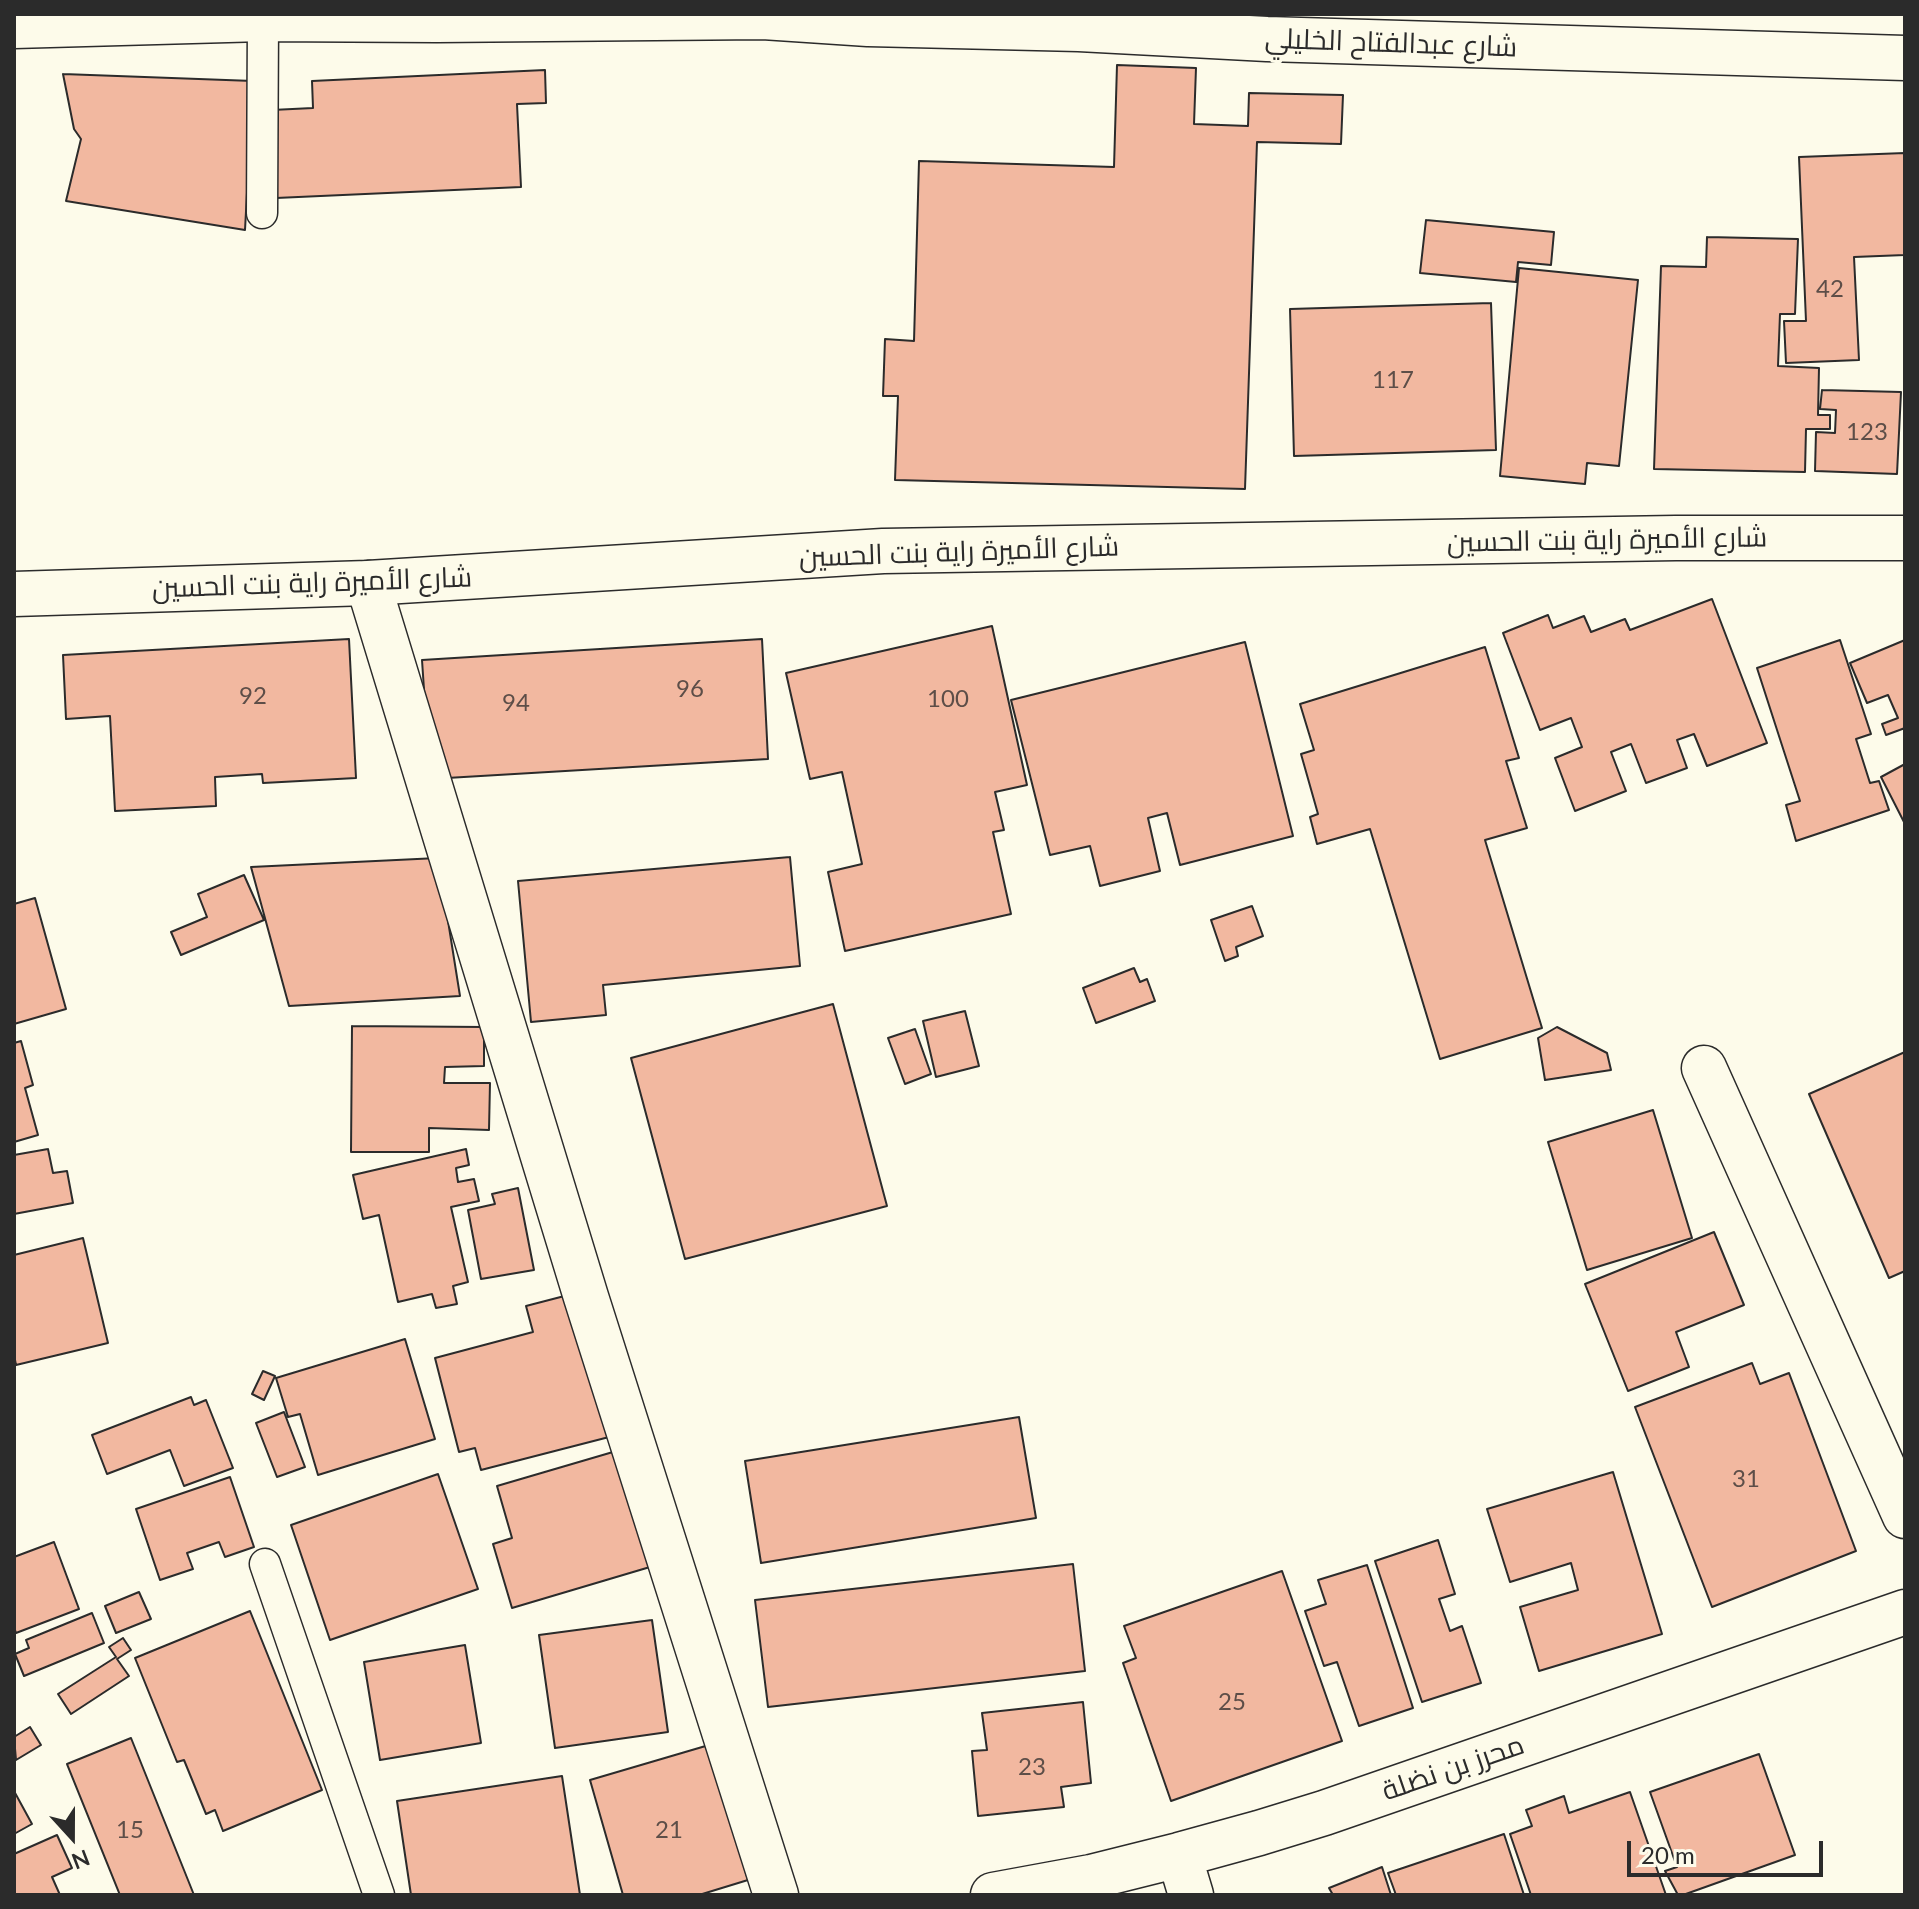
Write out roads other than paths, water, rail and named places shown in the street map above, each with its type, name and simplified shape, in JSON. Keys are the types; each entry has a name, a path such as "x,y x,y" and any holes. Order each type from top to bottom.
{"street":[{"name":"شارع عبدالفتاح الخليلي","path":"14,26 263,19 763,16 868,24 1079,29 1282,40 1905,58"},
{"name":"شارع الأميرة راية بنت الحسين","path":"14,594 368,583 883,551 1676,538 1905,538"},
{"path":"368,583 586,1297 776,1895"},
{"path":"1704,1068 1905,1516"},
{"name":"محرز بن نضلة","path":"993,1895 1091,1877 1185,1875 1324,1813 1905,1612"}],"lane":[{"path":"262,213 263,19"},
{"path":"265,1564 379,1895"}]}
